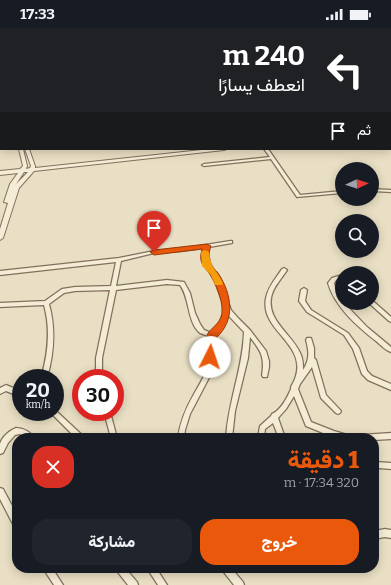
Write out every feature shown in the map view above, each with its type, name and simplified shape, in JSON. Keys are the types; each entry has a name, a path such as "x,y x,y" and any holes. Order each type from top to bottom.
{"street":[{"path":"0,223 13,184 23,169 21,150"},
{"path":"27,150 33,168"},
{"path":"0,238 16,188 21,180 33,168 181,150"},
{"path":"0,173 23,169 214,150"},
{"path":"267,150 299,196 335,193"},
{"path":"204,165 272,158"},
{"path":"379,190 391,191"},
{"path":"0,273 119,260 154,252 230,242"},
{"path":"207,246 204,256 206,266 214,274 227,309 260,345 266,355 265,375"},
{"path":"99,369 99,358 119,260"},
{"path":"262,433 262,428 284,407 301,369 300,359 296,350 275,325 268,304 270,292 284,270"},
{"path":"335,279 331,283 331,288 335,294"},
{"path":"0,305 46,303 62,291 75,289 114,288 167,282 182,283 187,288 188,302 201,330 212,336"},
{"path":"304,290 302,301 308,311 346,334 356,348 364,372 370,378 391,387"},
{"path":"46,303 51,318 51,343 46,369"},
{"path":"181,433 192,401 208,374 212,336 219,330 224,322 227,309"},
{"path":"379,309 391,320"},
{"path":"347,310 376,339 391,350"},
{"path":"230,433 229,420 237,386 243,372 248,344 247,331"},
{"path":"309,340 314,352 313,360 322,396 338,411"},
{"path":"294,387 313,360"},
{"path":"294,387 308,424 330,433"},
{"path":"0,391 6,388 12,390"},
{"path":"274,416 280,433"},
{"path":"63,421 76,433"},
{"path":"109,421 113,433"},
{"path":"0,451 8,436 13,432 19,430 24,433"},
{"path":"379,437 391,436"},
{"path":"379,465 391,466"},
{"path":"0,492 12,514"},
{"path":"379,535 391,534"},
{"path":"51,573 59,585"},
{"path":"124,573 134,585"},
{"path":"155,573 163,585"},
{"path":"230,573 240,585"}],"slow traffic":[{"path":"205,252 204,256 206,266 214,274 218,283"}],"route":[{"path":"154,252 207,246 204,256 206,266 214,274 227,309 224,322 219,330 212,336 210,357"}]}
